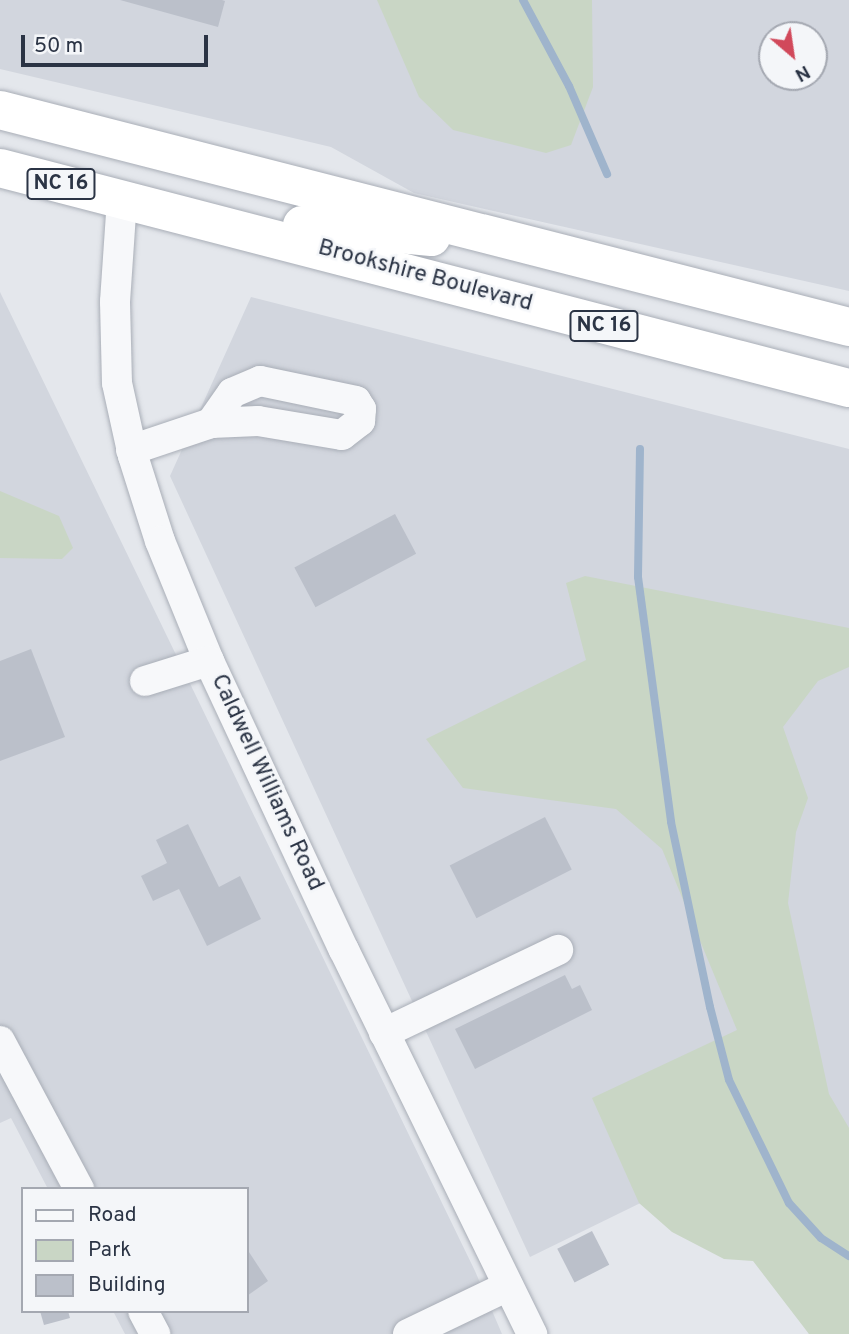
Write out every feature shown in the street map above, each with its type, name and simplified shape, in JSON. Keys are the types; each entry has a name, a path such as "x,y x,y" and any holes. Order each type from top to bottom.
{"highway":[{"name":"NC 16","path":"0,110 849,327"},
{"path":"0,148 83,165 102,154 110,137"},
{"name":"Brookshire Boulevard","path":"0,168 849,388"},
{"path":"122,199 155,189 298,225 537,246"}],"street":[{"name":"Caldwell Williams Road","path":"122,199 115,302 117,369 131,450 160,541 209,661 384,1033 532,1334"},
{"path":"131,450 211,423"},
{"path":"145,681 209,661"},
{"path":"384,1033 558,950"},
{"path":"0,1041 78,1187"},
{"path":"408,1334 508,1286"},
{"path":"145,1313 155,1334"}],"shaded area":[{"path":"0,0 849,0 849,291 414,193 331,147 0,69"},
{"path":"0,292 475,1271 502,1334 125,1334 114,1313 248,1313 248,1187 47,1187 11,1118 0,1123"},
{"path":"251,297 849,449 849,1316 809,1334 710,1169 530,1257 170,476"}],"green space":[{"path":"377,0 592,0 593,87 571,145 546,153 453,130 419,97"},
{"path":"0,491 59,516 73,548 62,559 0,558"},
{"path":"585,576 849,628 849,667 818,681 783,727 808,798 796,832 788,903 829,1094 849,1128 849,1334 809,1334 753,1261 724,1259 672,1232 639,1203 592,1098 737,1030 662,849 616,809 463,788 426,739 586,660 566,583"}],"building":[{"path":"120,0 222,0 225,1 218,27"},
{"path":"395,514 416,554 315,607 294,568"},
{"path":"31,649 65,737 0,761 0,661"},
{"path":"545,817 572,870 476,918 450,866"},
{"path":"188,824 219,887 240,876 261,919 207,946 179,889 153,901 141,876 167,863 156,840"},
{"path":"565,975 572,989 580,985 592,1010 475,1069 455,1029"},
{"path":"592,1231 609,1265 575,1283 557,1249"},
{"path":"248,1251 268,1281 248,1295"},
{"path":"41,1313 69,1313 70,1318 44,1325"}],"waterway":[{"path":"523,0 569,86 607,174"},
{"path":"640,449 638,577 671,822 710,1007 729,1080 789,1203 821,1238 849,1256"}]}
